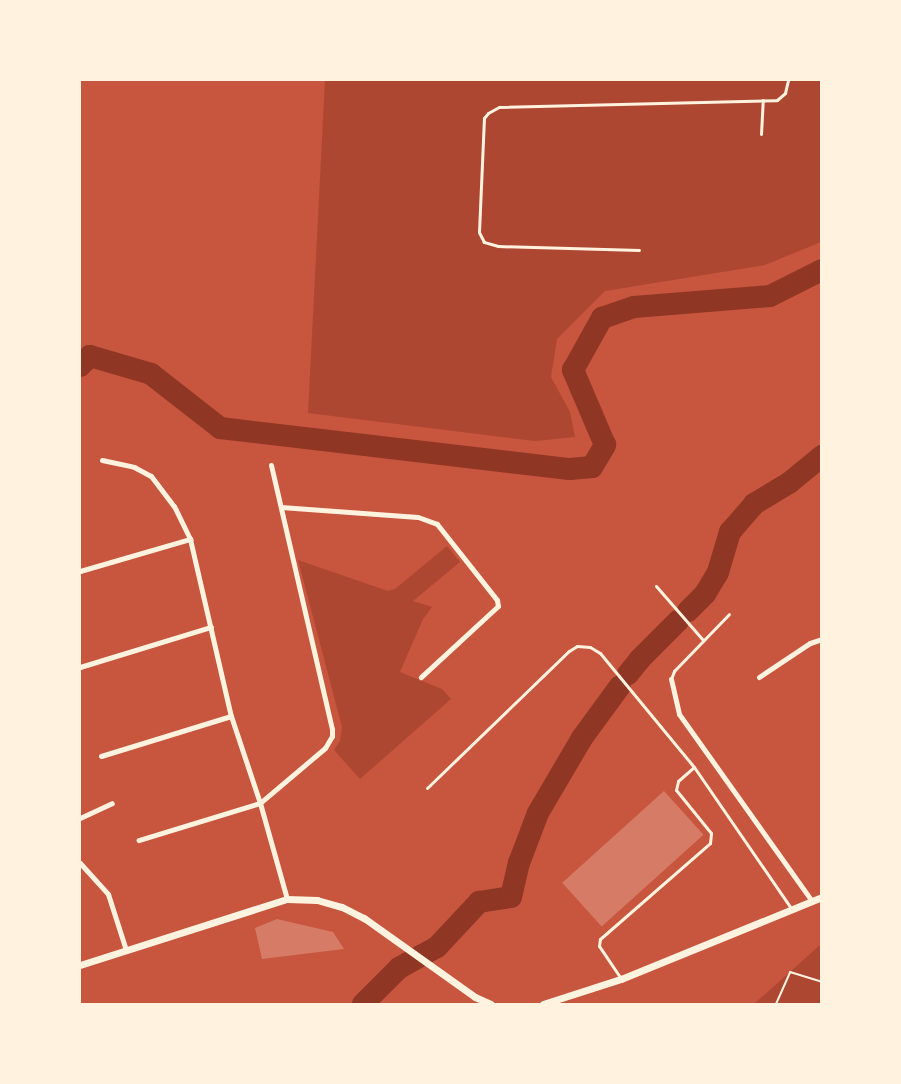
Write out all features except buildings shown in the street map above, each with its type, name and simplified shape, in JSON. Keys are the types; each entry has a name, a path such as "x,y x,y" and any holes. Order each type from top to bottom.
{"street":[{"path":"102,460 134,467 151,476 174,506 190,539 231,716 260,803 287,899"},
{"path":"140,840 260,803 325,748 332,736 271,465"},
{"path":"281,507 418,517 437,524 497,600 498,606 421,677"},
{"path":"80,571 190,539"},
{"path":"80,667 211,627"},
{"path":"759,677 810,643 822,639"},
{"path":"671,679 679,714 812,901"},
{"path":"101,756 231,716"},
{"path":"80,818 112,803"},
{"path":"80,863 108,894 126,950"},
{"path":"543,1005 621,979 822,897"},
{"path":"80,965 287,899 317,900 342,907 364,918 475,997 491,1005"}],"lane":[{"path":"639,250 498,246 484,242 479,232 484,118 488,113 499,107 763,100 781,98 785,93 788,80"},
{"path":"761,134 763,100"},
{"path":"656,586 703,640"},
{"path":"671,679 674,672 729,614"},
{"path":"427,788 577,646 591,647 600,653 694,766 792,909"},
{"path":"621,979 599,946 600,939 710,843 711,833 676,790 678,781 694,766"}],"path":[{"path":"776,1005 790,972 822,982"}],"shaded area":[{"path":"325,80 821,80 821,242 765,265 605,291 557,339 551,377 570,412 575,437 535,441 308,413"},
{"path":"447,546 460,562 413,601 432,607 423,619 400,672 442,689 451,699 360,779 334,750 340,741 342,727 298,560 388,591 395,589"},
{"path":"821,944 821,1004 754,1004 790,972"}],"waterway":[{"path":"80,366 90,356 151,374 220,428 570,469 592,467 605,445 573,370 602,318 634,307 770,296 822,270"},
{"path":"688,611 705,594 718,572 730,532 754,504 789,483 822,456"},
{"path":"628,674 678,621"},
{"path":"363,1004 399,968 437,947 479,902 511,897 519,863 538,813 582,738 620,686"}]}
